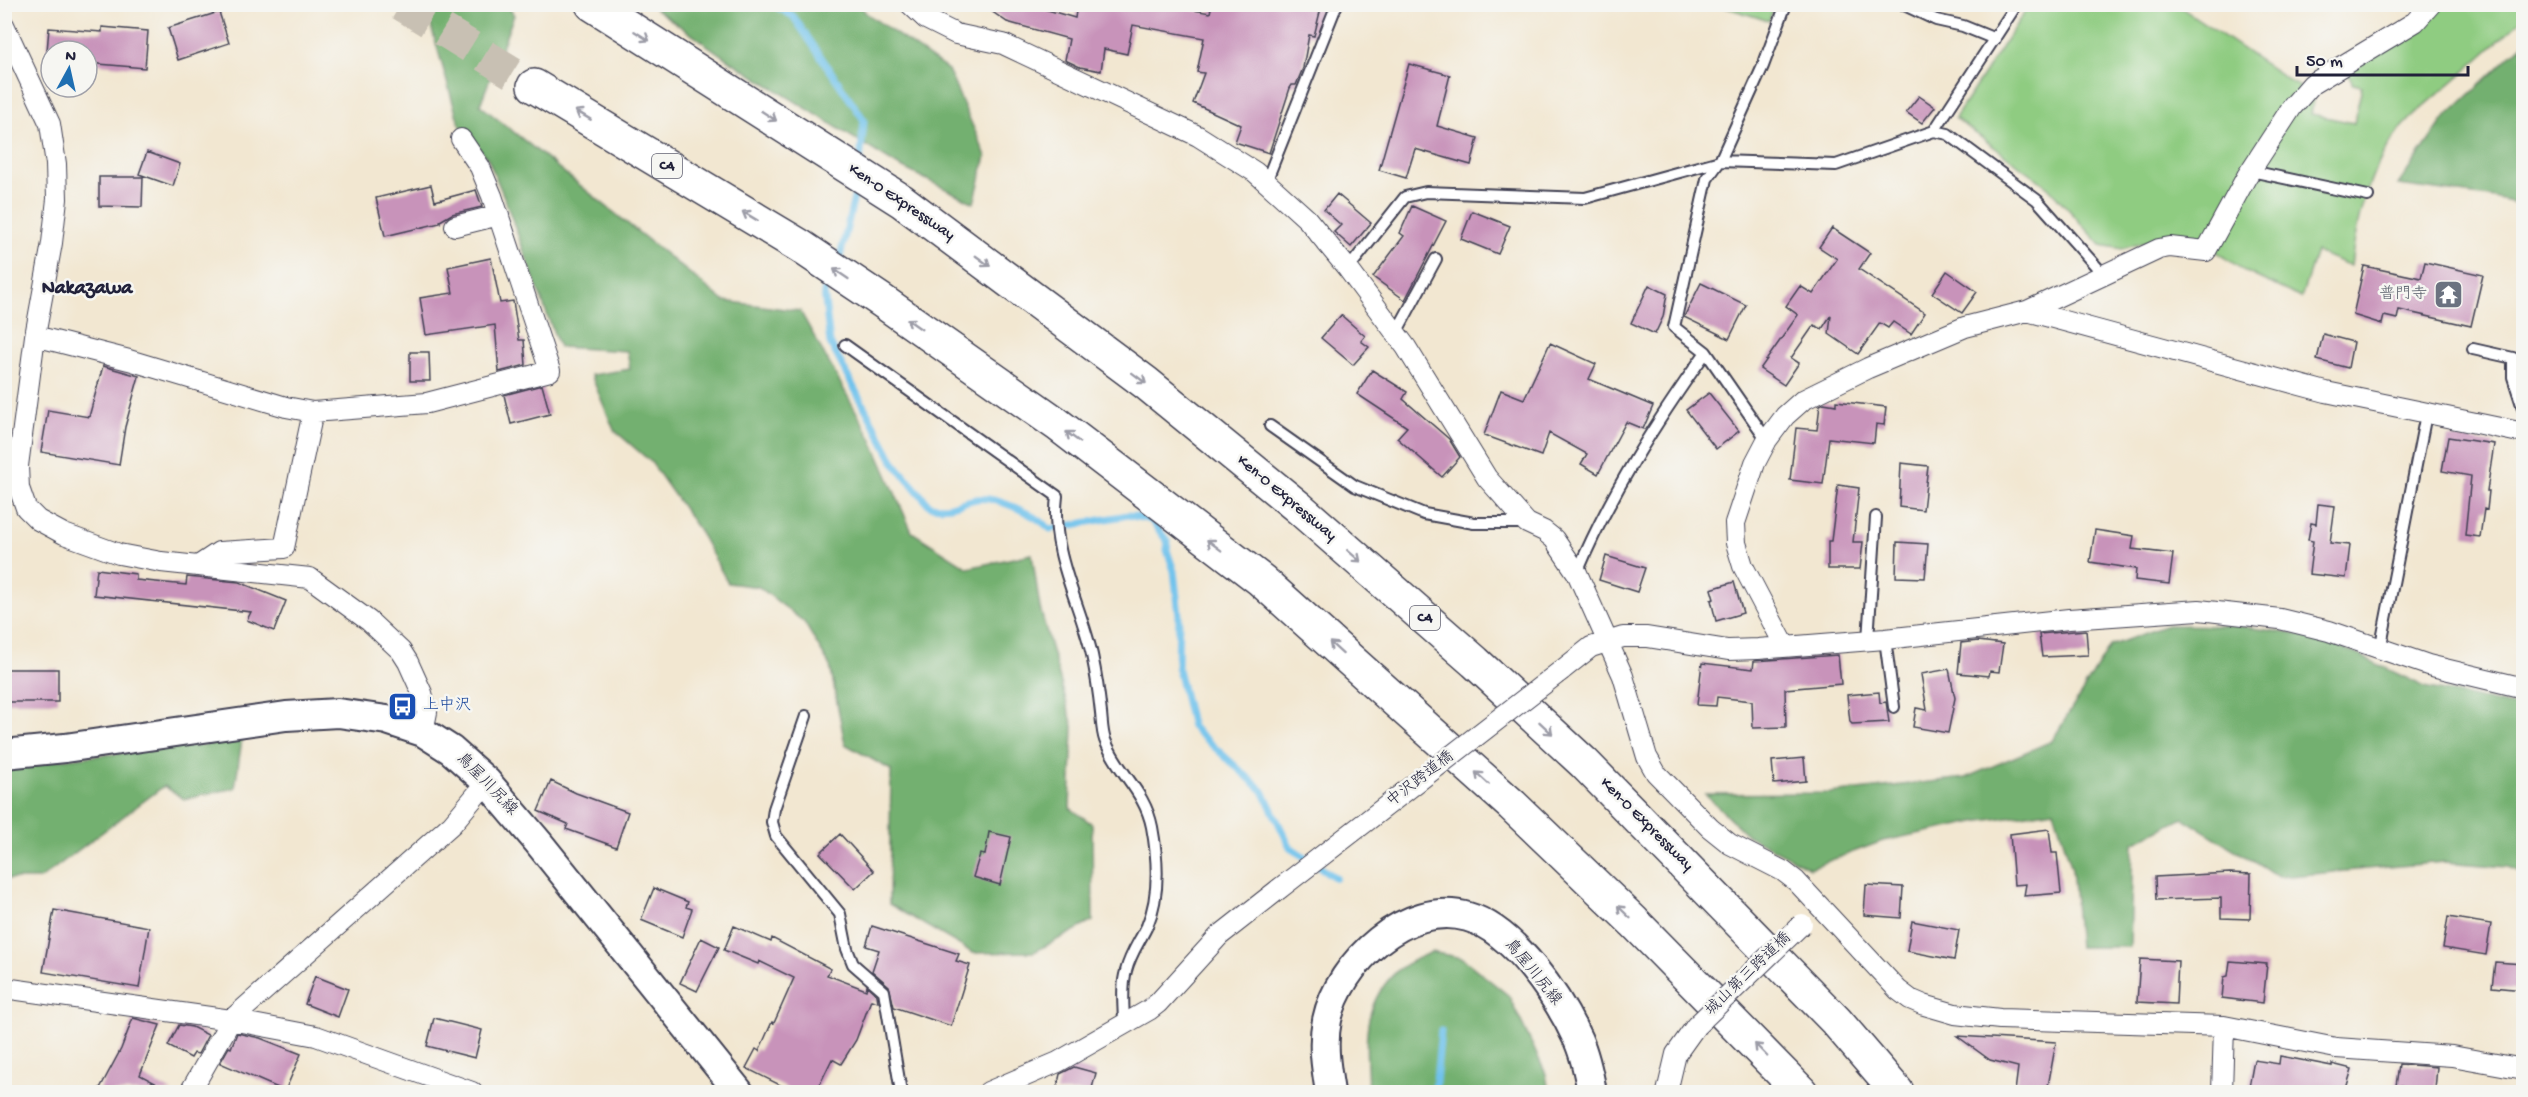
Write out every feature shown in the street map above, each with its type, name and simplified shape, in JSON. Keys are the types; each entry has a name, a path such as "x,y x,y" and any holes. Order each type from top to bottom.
{"highway":[{"name":"Ken-O Expressway","path":"592,4 902,201 1146,384 1298,507 1475,662 1584,763 1836,1021 1897,1092"},
{"name":"C4","path":"534,86 800,246 882,301 1057,424 1261,580 1512,805 1634,921 1801,1092"}],"main road":[{"name":"鳥屋川尻線","path":"4,754 65,748 286,716 338,713 378,718 423,732 451,750 487,782 739,1092"},
{"name":"鳥屋川尻線","path":"1330,1092 1325,1032 1330,1007 1341,985 1366,953 1387,936 1425,916 1453,913 1491,927 1507,939 1535,972 1574,1031 1583,1054 1592,1092"}],"street":[{"path":"910,4 926,19 956,34 1003,44 1198,136 1255,172 1307,219 1348,269 1395,333 1487,478 1527,523 1554,539 1577,573 1623,676 1647,757 1656,773 1710,828 1738,849 1783,871 1898,990 1910,999 1955,1014 2000,1019 2223,1026 2336,1048 2452,1056 2523,1069"},
{"path":"1785,646 1743,566 1736,543 1735,523 1767,440 1791,411 1803,400 1822,389 1965,327 2027,311 2159,249 2181,247 2206,251 2251,171 2292,107 2312,84 2415,22 2430,5"},
{"path":"4,25 50,124 56,164 57,199 52,243 35,336 18,466 19,488 26,508 38,520 64,534 119,554 198,566 303,576 316,582 369,621 401,651 413,672 427,712 423,732"},
{"path":"35,336 313,412 427,403 550,371 499,215 480,167 461,139"},
{"path":"455,226 499,215"},
{"path":"2027,311 2315,389 2523,433"},
{"path":"198,566 219,552 284,548 313,412"},
{"path":"1607,641 1623,637 1647,637 1728,650 1877,640 2069,619 2199,610 2280,619 2329,631 2380,650 2457,673 2523,688"},
{"name":"中沢跨道橋","path":"988,1092 1058,1062 1158,1003 1218,936 1591,647 1607,641"},
{"path":"190,1092 231,1020 452,824 487,782"},
{"name":"城山第三跨道橋","path":"1667,1092 1676,1054 1696,1026 1821,908"},
{"path":"4,988 231,1020 316,1036 472,1092"},
{"path":"2222,1092 2223,1026"}],"lane":[{"path":"1266,182 1337,4"},
{"path":"1767,440 1706,352 1674,327 1707,179 1720,161 1763,66 1786,4"},
{"path":"1902,4 1936,20 1972,28 1995,39"},
{"path":"1934,131 2013,10"},
{"path":"1348,269 1405,197 1426,192 1585,198 1720,161 1836,165 1934,131 1948,134 2037,200 2103,274"},
{"path":"2251,171 2368,196"},
{"path":"1395,333 1436,259"},
{"path":"845,345 1057,496 1054,517 1058,541 1071,592 1092,654 1104,739 1116,762 1136,788 1146,808 1152,828 1157,885 1147,926 1130,958 1125,974 1124,1025"},
{"path":"2473,349 2518,359 2513,377 2523,411"},
{"path":"1577,573 1592,538 1661,415 1706,352"},
{"path":"2380,650 2426,414"},
{"path":"1270,426 1355,486 1424,514 1473,523 1527,523"},
{"path":"1876,517 1877,640 1894,707"},
{"path":"806,716 774,809 772,822 776,836 840,914 847,950 853,964 884,991 901,1092"}],"green space":[{"path":"425,5 507,5 514,15 480,105 724,301 800,311 871,438 912,532 968,568 1032,554 1040,608 1073,726 1070,808 1092,824 1093,921 1034,952 973,953 889,904 891,770 845,744 830,666 804,622 759,587 728,583 698,529 651,462 614,430 591,375 630,369 627,351 559,347 488,159 459,124"},
{"path":"650,5 860,5 866,13 948,70 986,156 974,203 897,165 727,59"},
{"path":"1718,5 1775,5 1769,21"},
{"path":"2029,5 2177,5 2314,97 2311,114 2354,123 2362,86 2353,84 2347,73 2440,5 2523,5 2523,18 2418,111 2401,129 2379,162 2367,191 2351,266 2316,252 2301,298 2246,272 2204,243 2174,234 2122,249 2101,245 2048,187 1955,118"},
{"path":"2523,44 2523,205 2489,197 2398,185 2444,119"},
{"path":"2167,625 2239,626 2323,638 2425,687 2523,708 2523,873 2508,867 2444,862 2279,877 2183,818 2133,843 2130,947 2079,947 2072,869 2054,810 1975,822 1883,841 1810,868 1748,836 1705,794 1830,793 1965,778 2052,741 2110,646"},
{"path":"242,739 235,788 184,799 164,786 40,879 5,879 4,765"},
{"path":"1431,952 1462,958 1509,996 1546,1074 1549,1092 1368,1092 1368,1027 1376,998 1398,970"}],"building":[{"path":"981,4 1027,4 1075,18 1077,4 1160,4 1210,13 1212,4 1322,4 1314,36 1309,35 1303,68 1296,85 1290,88 1269,153 1235,142 1241,125 1193,103 1204,73 1197,72 1204,38 1133,25 1127,54 1104,49 1101,71 1080,67 1065,60 1069,39 1007,22"},
{"path":"219,12 229,43 178,60 168,28"},
{"path":"102,27 148,31 145,68 99,64 99,39 48,39 49,28 102,32"},
{"path":"1409,64 1450,75 1437,126 1478,138 1471,165 1415,149 1406,178 1379,170"},
{"path":"1919,96 1935,107 1922,123 1906,112"},
{"path":"147,152 180,164 173,186 139,174"},
{"path":"99,177 143,177 142,207 99,206"},
{"path":"431,185 435,201 476,190 482,207 452,214 440,223 385,236 376,198"},
{"path":"1337,194 1371,223 1351,247 1334,232 1341,225 1324,210"},
{"path":"1412,206 1446,221 1405,300 1373,277 1404,236 1400,233"},
{"path":"1472,211 1510,226 1498,254 1461,239"},
{"path":"1832,228 1870,253 1859,269 1925,313 1911,334 1893,322 1888,328 1880,323 1858,354 1829,334 1831,315 1822,329 1814,325 1791,358 1799,363 1784,385 1760,369 1798,315 1786,306 1800,286 1813,294 1837,259 1819,247"},
{"path":"491,258 500,303 513,301 519,340 524,340 526,365 499,372 495,325 426,335 420,298 453,293 448,267"},
{"name":"普門寺","path":"2425,262 2483,275 2471,326 2399,310 2397,319 2384,316 2382,324 2353,315 2364,266 2421,278"},
{"path":"1947,271 1977,292 1962,313 1932,293"},
{"path":"1701,283 1746,305 1729,339 1684,317"},
{"path":"1649,285 1667,294 1663,317 1655,334 1631,323"},
{"path":"1341,315 1365,336 1361,341 1369,347 1353,365 1321,338"},
{"path":"2323,334 2353,342 2348,368 2317,360"},
{"path":"1550,343 1596,364 1589,379 1653,406 1643,429 1626,422 1598,474 1581,464 1587,454 1549,433 1541,456 1484,435 1501,390 1524,399"},
{"path":"410,352 429,352 430,381 410,381"},
{"path":"103,366 139,376 125,427 119,465 41,452 48,410 89,417"},
{"path":"1372,370 1407,392 1403,399 1449,439 1460,457 1442,477 1397,438 1407,427 1357,394"},
{"path":"542,385 550,414 511,424 504,395"},
{"path":"1709,393 1739,431 1716,449 1686,410"},
{"path":"1836,401 1886,407 1884,425 1876,424 1874,443 1829,438 1823,484 1790,480 1796,428 1817,430 1820,405 1824,403 1836,405"},
{"path":"2448,437 2494,444 2487,491 2489,491 2487,510 2484,509 2480,537 2465,535 2471,476 2442,471"},
{"path":"1901,463 1928,466 1923,510 1899,507"},
{"path":"1838,485 1859,488 1853,542 1863,542 1860,569 1828,569 1828,541 1831,541"},
{"path":"2318,504 2335,506 2330,543 2350,545 2346,578 2309,574 2313,541 2308,540 2311,523 2316,524"},
{"path":"2095,530 2134,536 2132,549 2173,554 2169,584 2135,580 2136,569 2090,562"},
{"path":"1897,542 1928,544 1925,578 1896,577"},
{"path":"1606,556 1645,568 1637,592 1599,580"},
{"path":"97,569 136,574 136,580 186,585 187,577 239,582 286,601 274,631 247,620 251,612 94,595"},
{"path":"1734,582 1743,613 1716,621 1711,589"},
{"path":"2086,630 2088,655 2042,657 2039,634"},
{"path":"1978,641 2003,644 1999,672 1990,671 1989,676 1958,673 1961,643"},
{"path":"1838,655 1841,684 1785,689 1786,727 1753,728 1752,701 1717,697 1716,706 1697,705 1702,663 1753,669 1754,661"},
{"path":"4,669 58,669 58,702 4,702"},
{"path":"1949,669 1955,698 1948,733 1913,727 1916,708 1927,710 1921,674"},
{"path":"1879,692 1880,703 1886,702 1889,722 1852,724 1847,695"},
{"path":"1804,758 1806,781 1774,784 1772,761"},
{"path":"551,781 628,812 616,847 566,829 568,824 538,811"},
{"path":"2049,829 2052,853 2057,853 2061,893 2024,896 2026,884 2014,885 2010,834"},
{"path":"989,832 1011,837 1000,885 973,877 980,854 985,855"},
{"path":"840,834 874,871 855,889 820,853"},
{"path":"2251,874 2250,919 2221,918 2221,898 2156,900 2155,877"},
{"path":"1866,885 1903,887 1901,918 1864,915"},
{"path":"654,888 688,902 686,907 692,909 682,937 641,920"},
{"path":"54,910 149,927 139,988 43,972"},
{"path":"2448,917 2491,924 2486,955 2443,948"},
{"path":"1912,921 1959,930 1954,960 1907,951"},
{"path":"734,926 771,942 772,938 831,969 827,975 866,990 867,986 877,995 878,1002 871,1000 856,1040 841,1064 832,1059 816,1092 794,1092 746,1068 756,1049 759,1051 772,1022 774,1023 794,978 759,961 758,964 724,950"},
{"path":"872,926 959,954 956,961 970,965 951,1026 894,1007 889,986 872,971 879,950 866,946"},
{"path":"701,938 719,947 697,991 680,983"},
{"path":"2140,959 2178,961 2176,1004 2137,1002"},
{"path":"2230,961 2267,964 2263,1003 2222,998 2224,977 2228,976"},
{"path":"2495,962 2523,964 2523,990 2492,987"},
{"path":"315,976 348,989 338,1017 305,1004"},
{"path":"133,1018 160,1025 140,1075 172,1092 98,1092 121,1049"},
{"path":"434,1018 482,1030 475,1058 427,1046"},
{"path":"179,1025 192,1027 208,1035 198,1054 194,1053 191,1058 168,1046"},
{"path":"237,1033 260,1038 301,1054 285,1091 220,1063 229,1047 231,1048"},
{"path":"1957,1036 2056,1042 2047,1092 2015,1092 2018,1067 1990,1060"},
{"path":"2280,1056 2352,1069 2345,1092 2278,1092 2249,1087 2254,1060 2279,1064"},
{"path":"2399,1064 2437,1067 2435,1090 2396,1086"},
{"path":"1074,1067 1096,1073 1091,1092 1056,1092 1060,1074"}],"waterway":[{"path":"772,4 793,16 864,120 860,162"},
{"path":"839,261 857,185"},
{"path":"831,277 824,292 830,343 895,464 930,506 949,506 976,499 994,500 1026,513 1050,529 1128,515 1151,520 1168,542 1167,550 1174,571 1179,615 1178,669 1192,727 1263,791 1290,847 1336,878"},
{"path":"1435,1092 1441,1031"}],"tunnel":[{"path":"401,4 534,86"}],"place":[{"name":"普門寺","path":"2448,295"},
{"name":"上中沢","path":"402,706"}],"district":[{"name":"Nakazawa","path":"87,289"}]}
